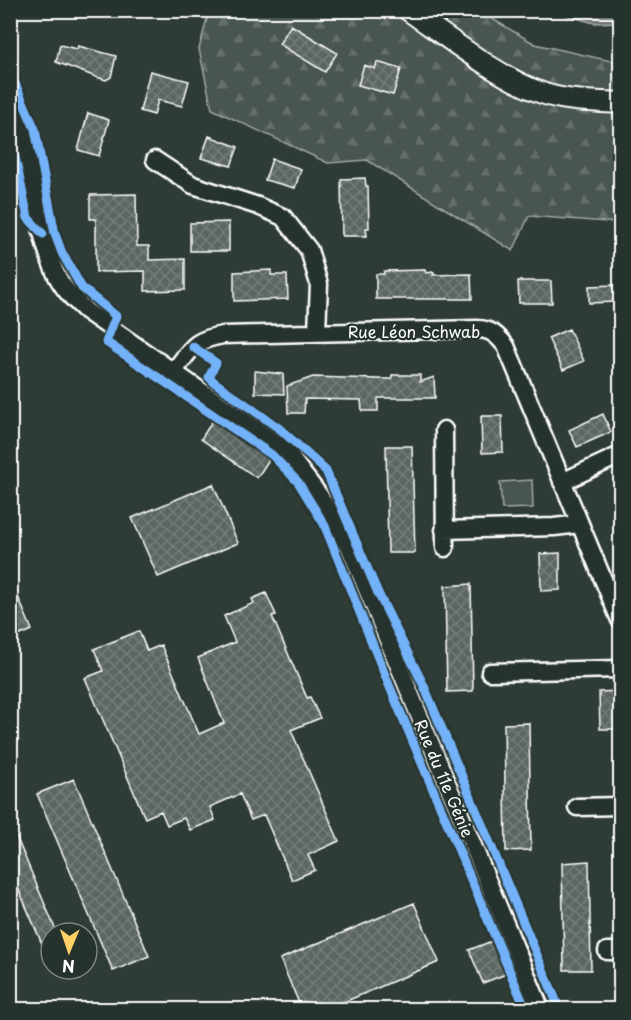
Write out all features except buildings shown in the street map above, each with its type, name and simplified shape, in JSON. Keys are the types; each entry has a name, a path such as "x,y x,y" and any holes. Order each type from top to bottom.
{"street":[{"path":"408,10 486,64 542,93 577,100 621,103"},
{"name":"Rue du 11e Génie","path":"10,97 22,123 43,234 55,272 69,295 86,311 284,449 320,495 349,546 541,1010"},
{"path":"155,160 193,185 258,206 283,217 309,250 319,284 317,331"},
{"name":"Rue Léon Schwab","path":"174,371 193,347 204,338 317,331 485,329 497,334 506,346 621,620"},
{"path":"444,430 445,548"},
{"path":"562,482 621,455"},
{"path":"444,530 554,528 580,524"},
{"path":"490,672 621,669"},
{"path":"577,807 621,806"}],"green space":[{"path":"477,10 535,44 620,63 620,223 529,216 513,251 367,160 328,163 212,109 199,49 209,11"},
{"path":"532,480 533,508 502,509 500,482"}],"shaded area":[{"path":"551,11 620,11 620,22 594,23"}],"cycle path":[{"path":"10,72 35,129 55,234 62,253 82,288 116,316 106,342 272,455 298,482 324,524 526,1010"},
{"path":"10,134 28,218 43,234"},
{"path":"193,347 216,363 209,377 214,382 280,429 326,471 378,593 424,686 560,1010"}]}
